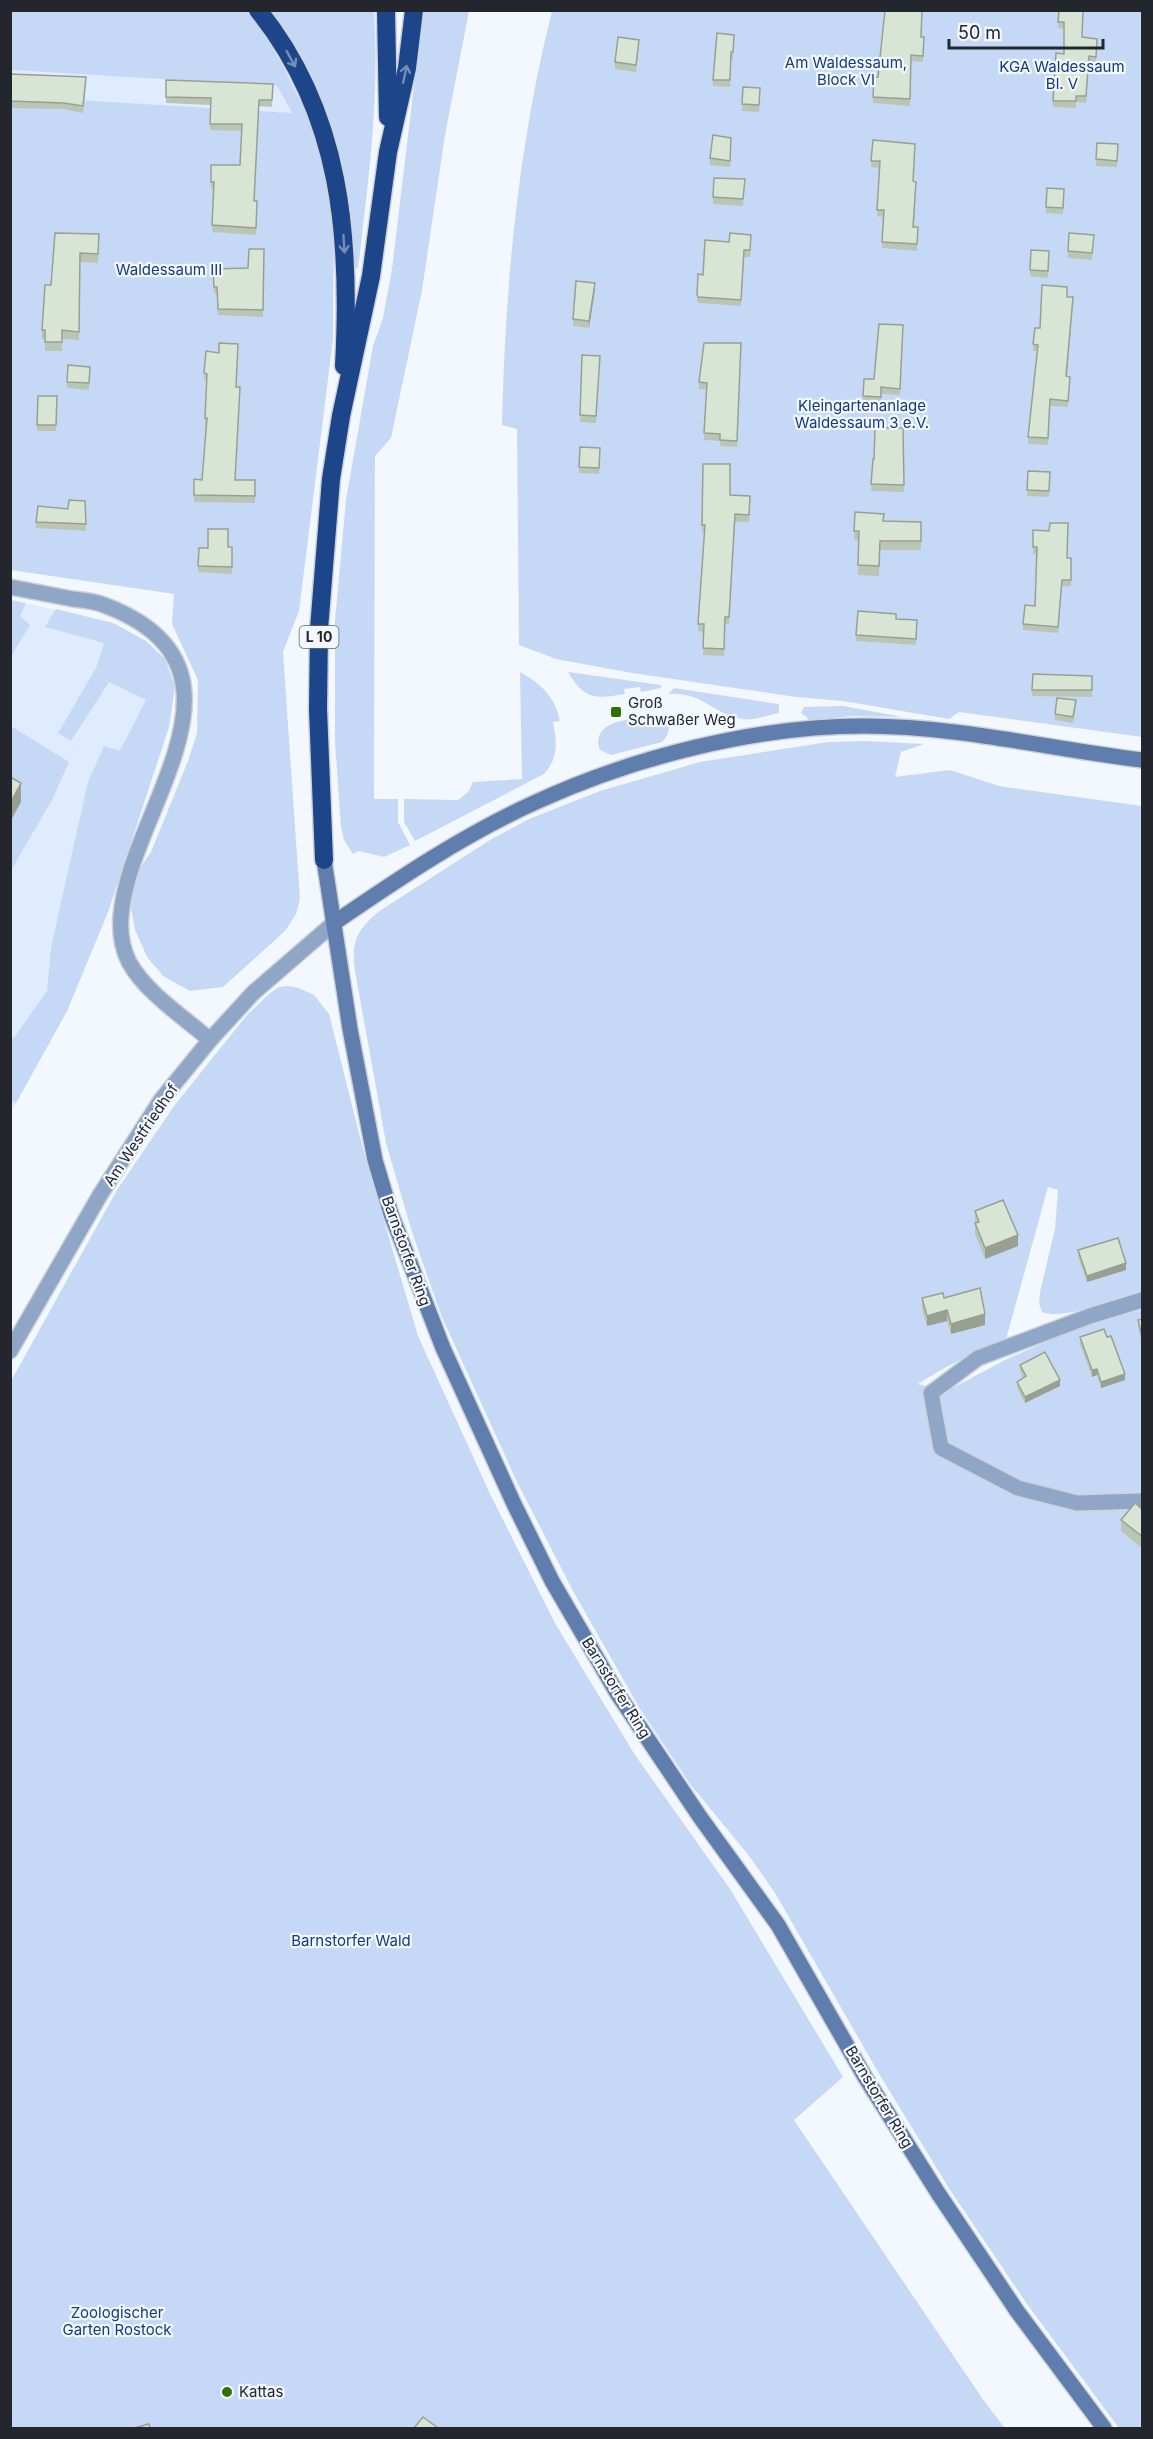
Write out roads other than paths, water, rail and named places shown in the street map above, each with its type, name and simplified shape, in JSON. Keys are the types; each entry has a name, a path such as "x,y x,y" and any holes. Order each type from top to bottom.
{"highway":[{"path":"258,10 289,54 306,87 320,120 336,179 341,205 346,272 340,416"},
{"path":"386,10 389,60 388,152"},
{"path":"340,416 371,276 388,152 407,69 414,10"},
{"name":"L 10","path":"324,860 318,709 319,629 330,490 340,416"}],"main road":[{"path":"334,923 418,868 536,802 592,779 706,746 789,731 866,726 933,729 1143,760"},
{"name":"Barnstorfer Ring","path":"324,860 350,1029 375,1160 391,1214 443,1348 552,1581 617,1693 700,1817 778,1925 865,2077 938,2193 1017,2311 1104,2428"}],"street":[{"path":"10,587 102,604 140,620 165,644 183,674 186,709 179,741 125,888 121,936 129,962 145,984 210,1040"},
{"name":"Am Westfriedhof","path":"10,1351 100,1195 161,1100 210,1040 253,993 334,923"},
{"path":"1143,1300 1090,1316 978,1358 931,1393 941,1448 1018,1488 1077,1503 1143,1501"}],"place":[{"name":"Groß Schwaßer Weg","path":"616,712"},
{"name":"Kattas","path":"227,2392"}],"park label":[{"name":"Am Waldessaum, Block VI","path":"846,72"},
{"name":"KGA Waldessaum Bl. V","path":"1062,76"},
{"name":"Waldessaum III","path":"169,270"},
{"name":"Kleingartenanlage Waldessaum 3 e.V.","path":"862,414"},
{"name":"Barnstorfer Wald","path":"351,1941"},
{"name":"Zoologischer Garten Rostock","path":"117,2322"}]}
